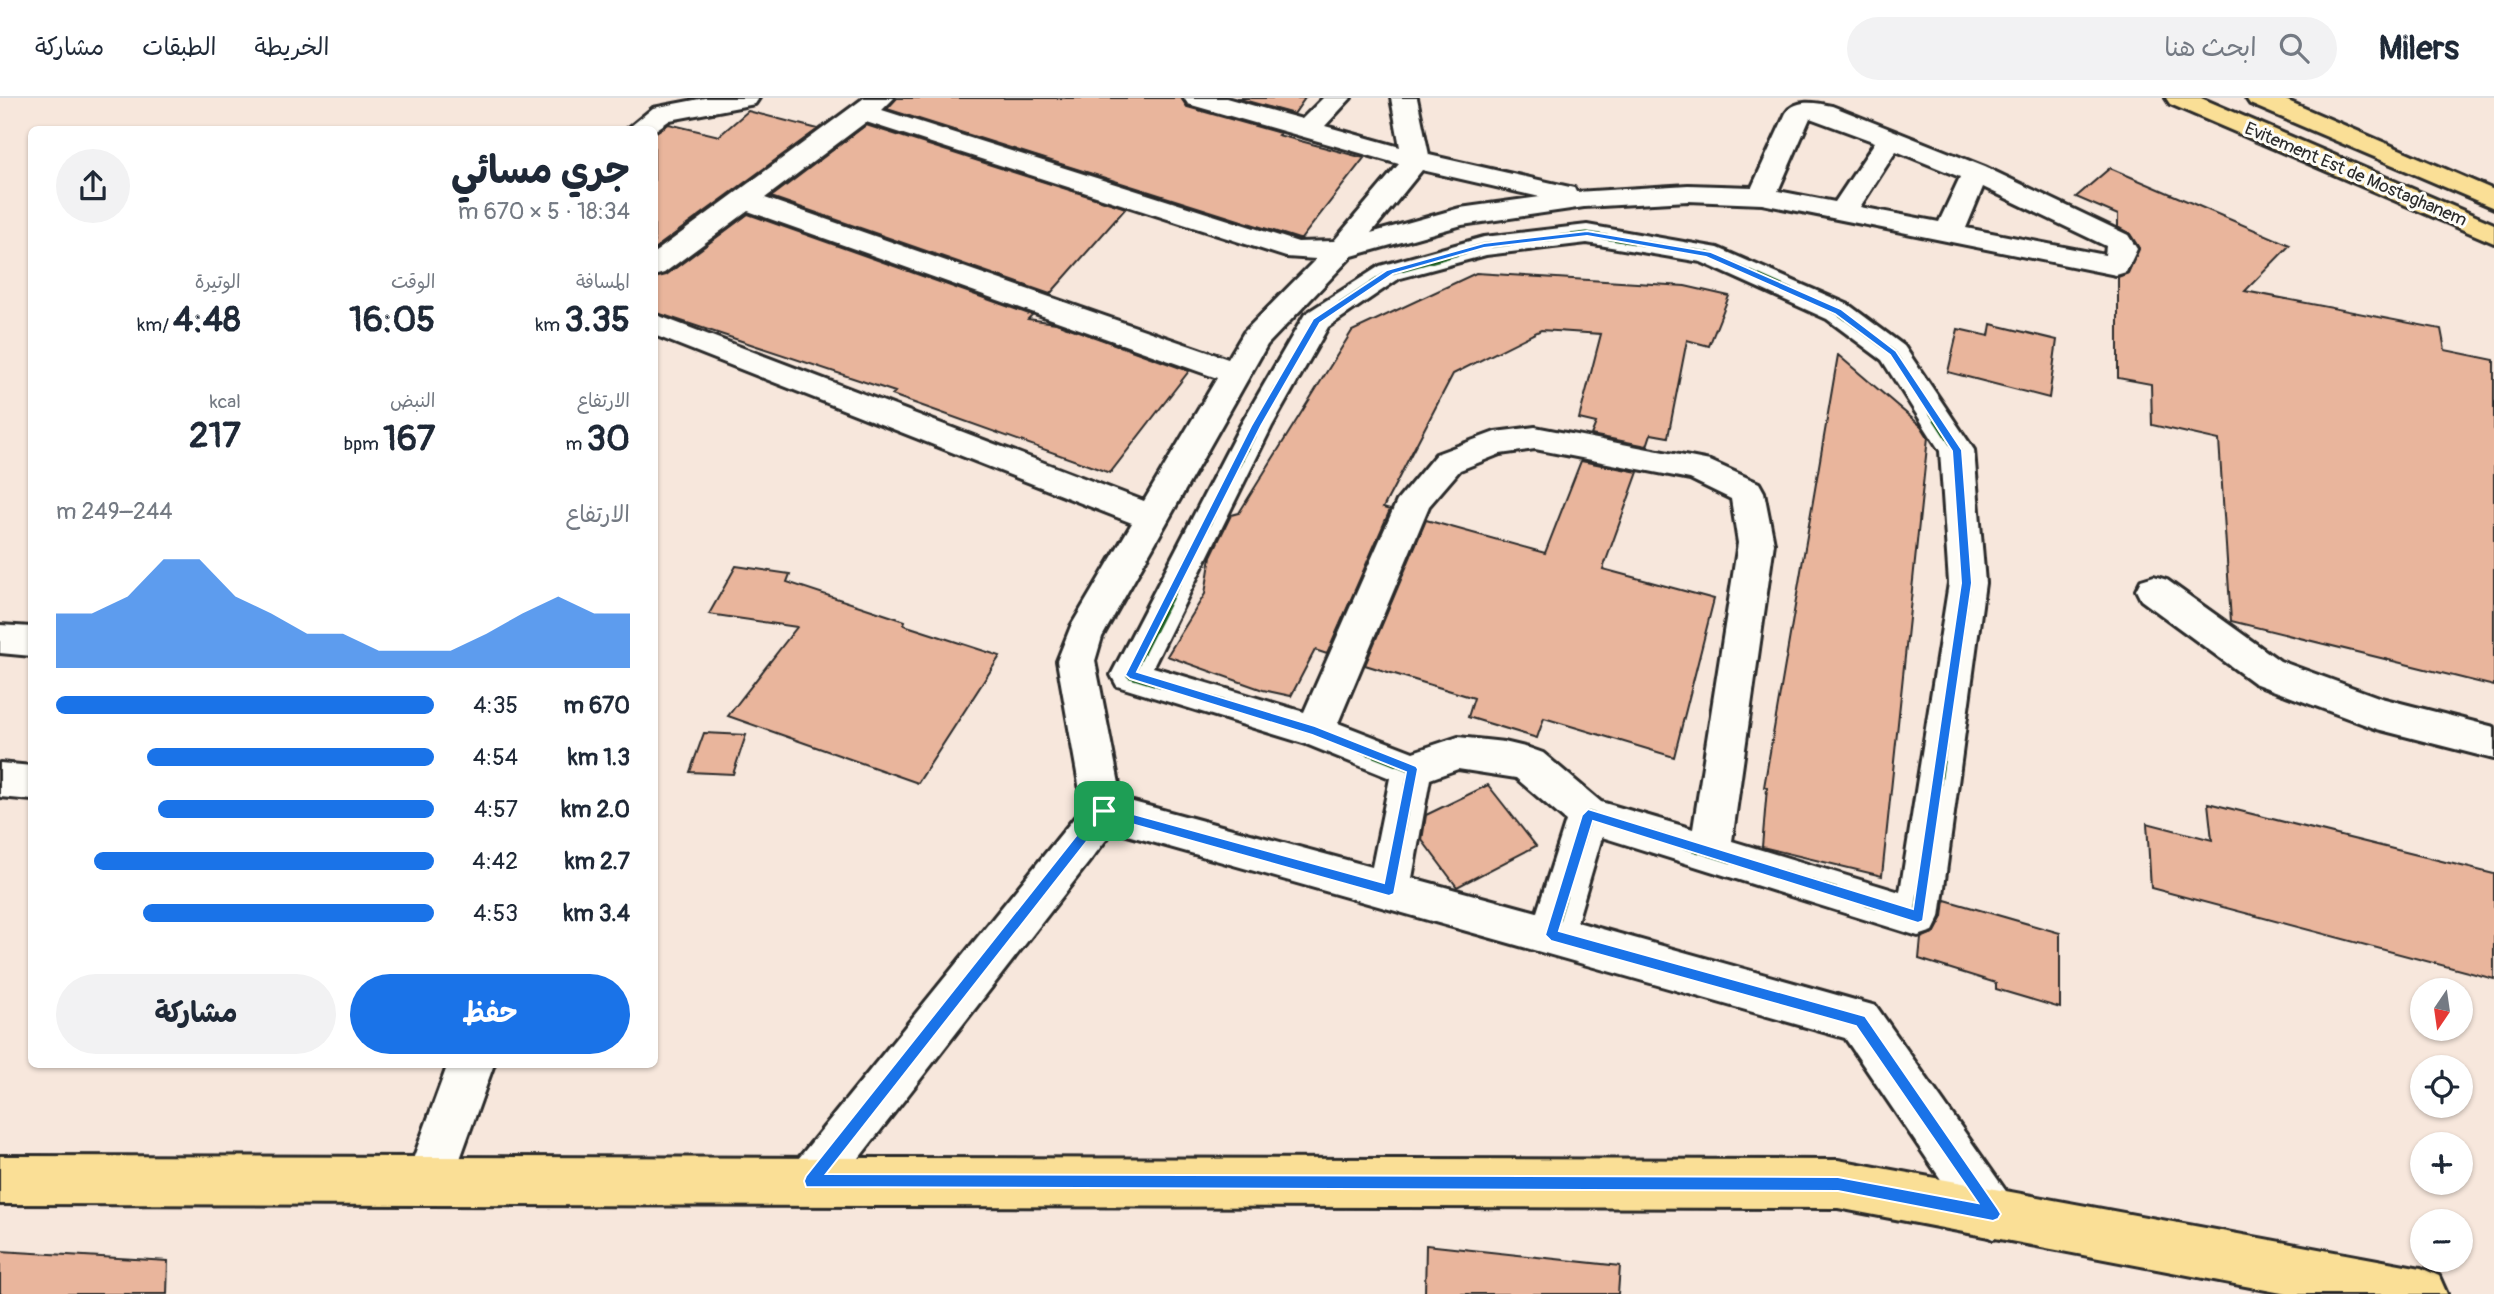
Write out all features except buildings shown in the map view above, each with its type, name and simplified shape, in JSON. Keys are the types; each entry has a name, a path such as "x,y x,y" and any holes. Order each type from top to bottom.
{"main road":[{"name":"Evitement Est de Mostaghanem","path":"2179,98 2494,234"},
{"name":"Evitement Est de Mostaghanem","path":"2259,98 2494,200"},
{"path":"0,1180 1838,1184 2421,1294"}],"street":[{"path":"645,126 662,114 746,98"},
{"path":"1197,98 1416,160 1584,199"},
{"path":"1307,129 1338,98"},
{"path":"1404,98 1416,160"},
{"path":"658,264 872,105 1296,251 1342,250 1460,217 1584,199 1688,193 1762,196 2116,266 2122,248 2118,241 1975,173 1824,111 1807,110 1799,113 1762,196"},
{"path":"1843,212 1890,139"},
{"path":"811,1181 1104,811 1076,661 1084,636 1255,339 1342,250 1416,160"},
{"path":"1949,233 1975,173"},
{"path":"745,200 1236,373"},
{"path":"1587,234 1708,254 1838,312 1893,353 1957,450 1967,583 1918,917 1588,815 1530,765 1504,758 1458,753 1412,769 1315,731 1130,675 1256,426 1317,321 1390,272 1484,246 1587,234"},
{"path":"658,326 1152,517"},
{"path":"1315,731 1414,501 1448,462 1495,443 1535,438 1698,469 1747,492 1756,543 1710,853"},
{"path":"2154,590 2267,673 2377,713 2494,743"},
{"path":"0,639 28,642"},
{"path":"1389,890 1412,769"},
{"path":"0,780 28,783"},
{"path":"1104,811 1860,1021 1993,1214"},
{"path":"1551,935 1588,815"},
{"path":"429,1181 470,1068"}],"cycle path":[{"path":"1389,890 1412,769 1315,731 1130,675 1256,426 1316,321 1390,272 1484,246 1587,234 1708,254 1838,312 1893,353 1957,450 1967,583 1918,917 1588,815 1551,935"}],"route":[{"path":"1587,234 1708,254 1838,312 1893,353 1957,450 1967,583 1918,917 1588,815 1551,935 1860,1021 1993,1214 1838,1184 811,1181 1104,811 1389,890 1412,769 1315,731 1130,675 1256,426 1317,321 1390,272 1484,246 1587,234"}]}
